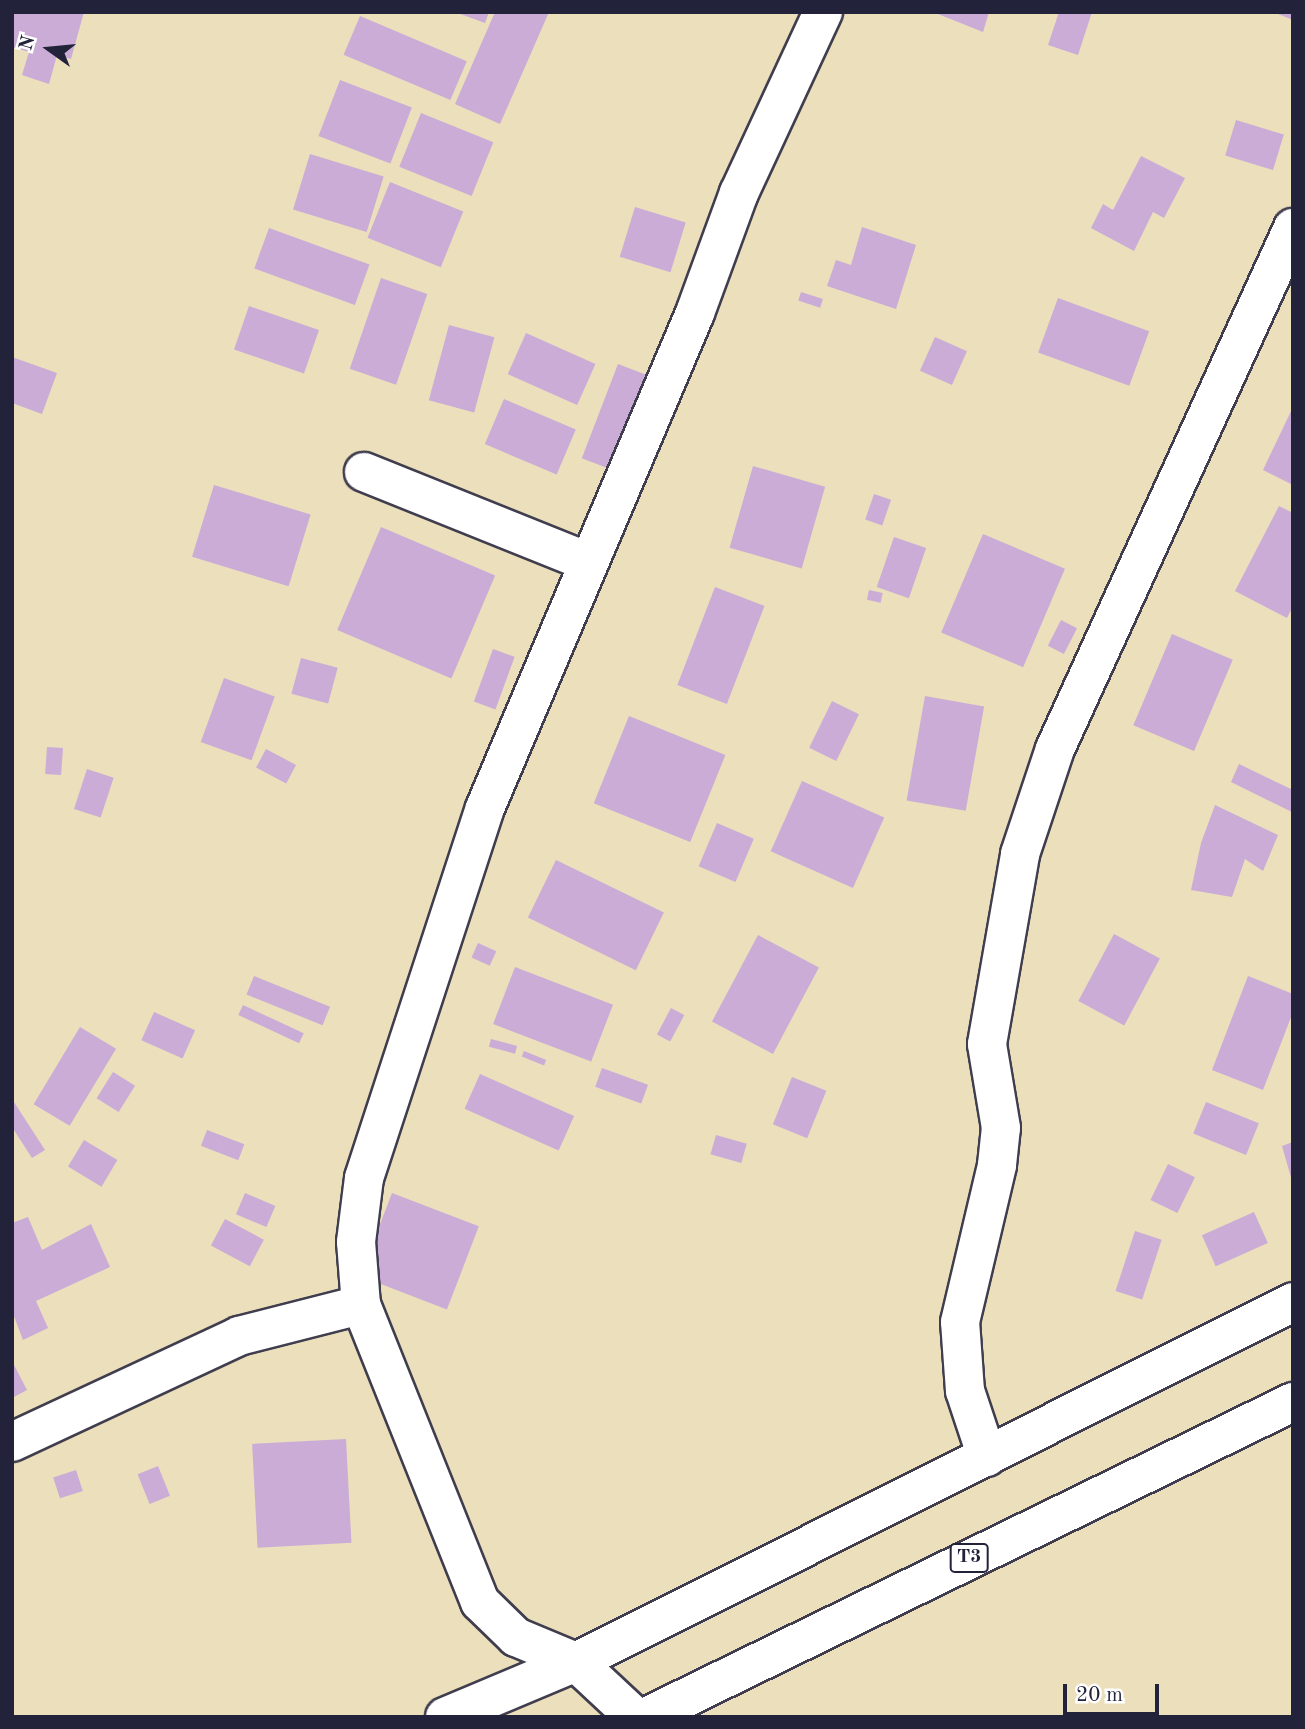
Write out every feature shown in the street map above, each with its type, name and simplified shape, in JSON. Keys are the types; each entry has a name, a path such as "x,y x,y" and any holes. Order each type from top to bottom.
{"main road":[{"path":"635,1717 576,1662 516,1637 480,1602 361,1305 356,1242 364,1178 485,808 695,313 739,193 822,12"},
{"path":"987,1457 965,1391 960,1322 998,1153 1001,1128 987,1044 1020,854 1055,749 1293,228"},
{"path":"364,472 588,562"},
{"path":"445,1717 576,1662 1293,1301"},
{"path":"12,1442 239,1336 361,1305"},
{"name":"T3","path":"646,1717 1293,1402"}],"building":[{"path":"12,12 84,12 71,59 57,55 49,84 22,75 29,52 12,47"},
{"path":"455,12 489,12 485,23"},
{"path":"495,12 549,12 500,124 455,104"},
{"path":"933,12 989,12 983,32"},
{"path":"1059,12 1092,12 1078,55 1048,45"},
{"path":"1273,12 1293,12 1293,20"},
{"path":"360,16 467,61 450,100 344,55"},
{"path":"340,80 412,108 390,164 318,136"},
{"path":"421,113 493,142 472,196 399,167"},
{"path":"1236,120 1284,135 1273,170 1225,155"},
{"path":"310,154 384,177 367,232 293,209"},
{"path":"1141,156 1185,178 1164,218 1153,212 1134,251 1091,228 1103,204 1113,210"},
{"path":"390,182 463,212 441,267 368,238"},
{"path":"635,207 686,222 670,272 620,257"},
{"path":"862,227 916,245 896,309 827,286 836,260 851,265"},
{"path":"269,228 370,265 355,305 254,268"},
{"path":"381,278 427,294 396,385 350,369"},
{"path":"801,292 823,299 820,308 798,301"},
{"path":"1058,298 1149,331 1129,386 1038,353"},
{"path":"249,306 319,330 304,374 234,349"},
{"path":"449,325 494,337 474,413 429,400"},
{"path":"526,333 595,364 577,405 508,374"},
{"path":"935,337 967,351 952,385 920,371"},
{"path":"12,357 57,373 42,414 12,403"},
{"path":"618,364 646,375 610,469 582,458"},
{"path":"504,399 576,429 557,475 485,444"},
{"path":"1293,407 1293,485 1263,470"},
{"path":"753,466 825,487 802,568 730,548"},
{"path":"214,485 311,515 289,586 192,557"},
{"path":"874,494 891,500 882,525 865,520"},
{"path":"1279,506 1293,513 1293,606 1287,618 1235,591"},
{"path":"381,527 495,575 451,679 337,630"},
{"path":"983,534 1065,569 1023,667 941,632"},
{"path":"894,537 926,548 909,598 877,587"},
{"path":"715,587 764,606 727,704 677,685"},
{"path":"869,590 883,593 881,603 867,600"},
{"path":"1061,620 1077,628 1064,654 1048,646"},
{"path":"1172,634 1233,660 1194,751 1133,725"},
{"path":"493,649 515,657 495,709 474,702"},
{"path":"301,658 338,668 328,704 291,694"},
{"path":"224,678 275,696 251,760 201,742"},
{"path":"925,696 984,706 966,811 907,800"},
{"path":"832,701 859,714 836,761 809,748"},
{"path":"629,716 725,755 690,842 594,803"},
{"path":"47,747 63,748 61,775 45,774"},
{"path":"266,749 296,765 286,784 256,768"},
{"path":"1239,764 1293,790 1292,812 1231,782"},
{"path":"87,769 114,778 101,818 74,809"},
{"path":"802,781 884,818 853,888 771,851"},
{"path":"1215,805 1278,835 1263,871 1245,859 1232,897 1191,890 1201,843"},
{"path":"717,823 754,839 735,882 699,866"},
{"path":"556,860 664,913 636,970 528,918"},
{"path":"1114,934 1160,958 1124,1026 1078,1001"},
{"path":"758,935 819,967 773,1054 712,1022"},
{"path":"478,943 496,951 490,966 471,958"},
{"path":"515,967 613,1005 591,1062 493,1024"},
{"path":"254,976 330,1007 323,1025 247,995"},
{"path":"1248,976 1293,994 1293,1012 1263,1090 1212,1070"},
{"path":"243,1005 304,1033 299,1043 238,1015"},
{"path":"671,1008 684,1015 670,1042 657,1034"},
{"path":"154,1012 195,1030 183,1059 141,1040"},
{"path":"80,1027 116,1049 70,1126 34,1104"},
{"path":"491,1039 517,1046 515,1054 489,1047"},
{"path":"524,1051 546,1060 544,1066 522,1057"},
{"path":"602,1068 648,1085 641,1104 595,1087"},
{"path":"113,1072 135,1086 119,1112 97,1098"},
{"path":"480,1074 574,1116 559,1151 465,1109"},
{"path":"792,1077 826,1091 807,1138 773,1124"},
{"path":"12,1099 45,1150 32,1158 12,1127"},
{"path":"1206,1102 1259,1123 1246,1155 1193,1134"},
{"path":"207,1130 244,1144 238,1160 201,1146"},
{"path":"716,1135 747,1144 741,1163 710,1154"},
{"path":"84,1140 117,1160 101,1187 68,1167"},
{"path":"1293,1142 1293,1181 1292,1181 1282,1146"},
{"path":"1168,1164 1195,1177 1177,1213 1150,1200"},
{"path":"245,1193 275,1206 266,1227 236,1214"},
{"path":"392,1193 479,1226 447,1309 360,1276"},
{"path":"1254,1212 1268,1243 1216,1266 1202,1235"},
{"path":"28,1217 42,1250 91,1224 110,1267 36,1301 48,1328 23,1340 12,1311 12,1223"},
{"path":"225,1219 264,1240 250,1266 211,1245"},
{"path":"1135,1231 1162,1240 1142,1300 1116,1291"},
{"path":"12,1361 27,1390 12,1398"},
{"path":"346,1439 351,1543 258,1548 252,1444"},
{"path":"158,1466 170,1496 150,1504 138,1474"},
{"path":"76,1470 83,1491 60,1498 53,1477"}]}
